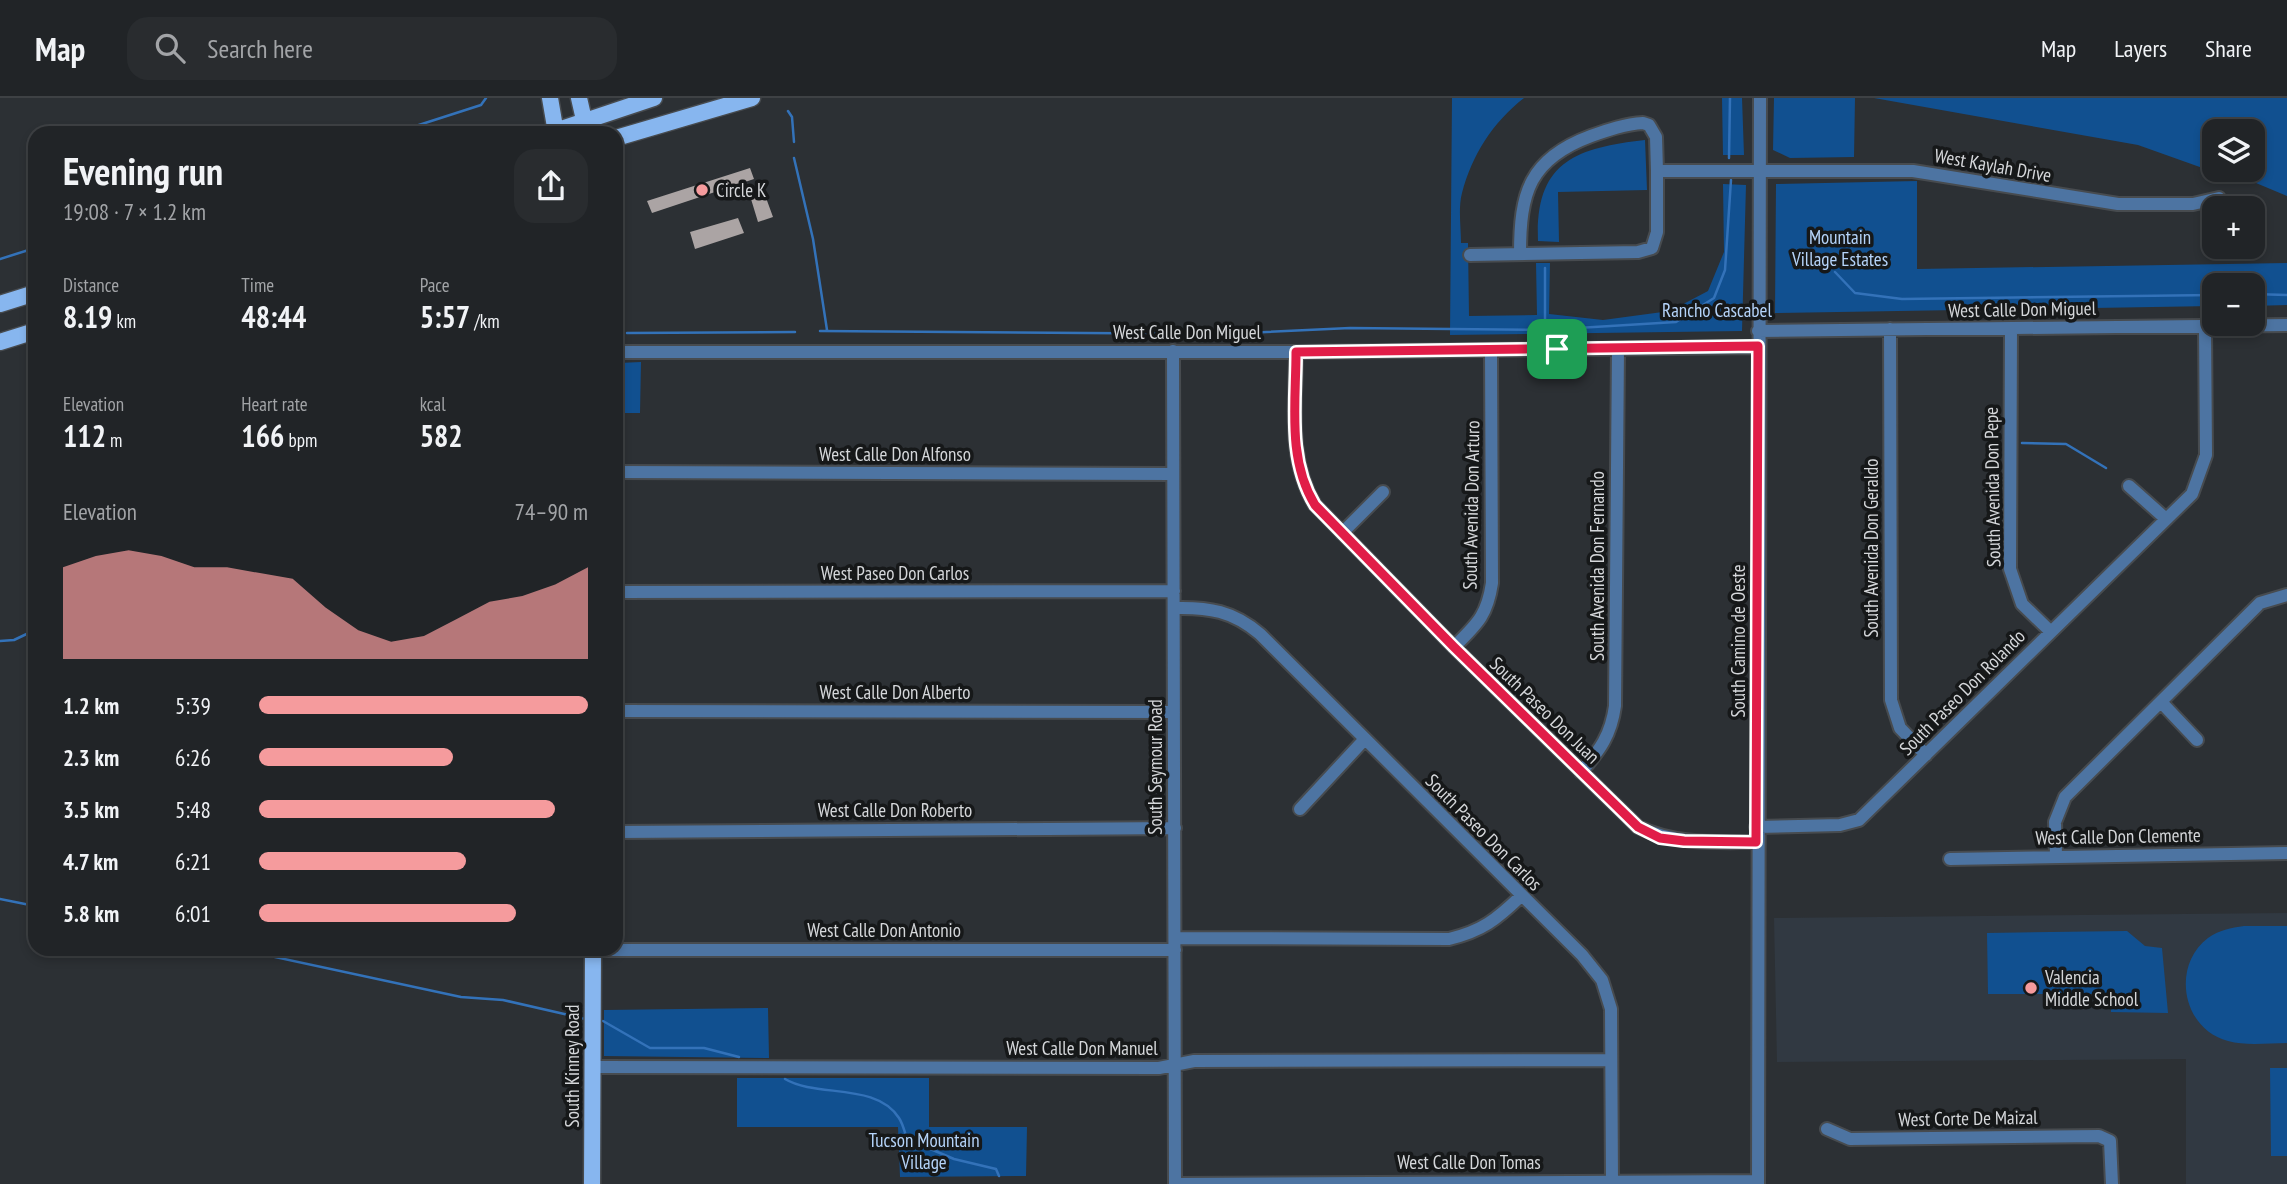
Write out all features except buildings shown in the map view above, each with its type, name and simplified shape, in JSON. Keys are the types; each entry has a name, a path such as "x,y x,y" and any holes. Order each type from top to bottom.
{"main road":[{"path":"550,98 553,126"},
{"path":"579,98 586,126"},
{"path":"588,126 654,98"},
{"path":"623,136 752,98"},
{"path":"0,304 28,295"},
{"path":"0,342 28,333"},
{"name":"South Kinney Road","path":"592,1184 593,956"}],"street":[{"name":"South Camino de Oeste","path":"1758,1183 1756,827 1760,98"},
{"path":"1470,256 1638,252 1652,248 1657,232 1657,171 1656,137 1652,122 1632,124 1594,135 1560,150 1543,164 1530,183 1522,206 1520,254"},
{"name":"West Kaylah Drive","path":"1657,171 1913,171 2118,204 2202,202"},
{"name":"West Calle Don Miguel","path":"2265,325 2287,325"},
{"name":"West Calle Don Miguel","path":"1758,331 2202,326"},
{"name":"South Avenida Don Pepe","path":"2011,328 2010,569 2022,604 2050,632"},
{"name":"South Avenida Don Geraldo","path":"1890,329 1891,700 1900,728 1926,755"},
{"name":"South Paseo Don Rolando","path":"1756,827 1830,826 1859,820 2192,494 2206,455 2205,336"},
{"name":"West Calle Don Miguel","path":"623,352 1296,352 1758,346"},
{"name":"South Avenida Don Fernando","path":"1581,772 1601,749 1611,731 1615,706 1618,349"},
{"name":"South Avenida Don Arturo","path":"1454,647 1480,622 1488,606 1492,583 1491,350"},
{"name":"South Seymour Road","path":"1173,351 1177,1184"},
{"name":"South Paseo Don Juan","path":"1296,352 1295,453 1302,484 1315,505 1454,647 1638,827 1660,838 1756,842"},
{"name":"West Calle Don Alfonso","path":"623,471 1173,474"},
{"path":"2129,486 2166,519"},
{"path":"1342,533 1383,492"},
{"name":"West Paseo Don Carlos","path":"623,592 1174,591"},
{"path":"2056,855 2055,822 2066,797 2260,603 2287,595"},
{"name":"South Paseo Don Carlos","path":"1174,608 1207,607 1244,620 1582,955 1602,980 1611,1009 1612,1182"},
{"path":"2161,702 2197,740"},
{"name":"West Calle Don Alberto","path":"623,711 1174,712"},
{"path":"1300,809 1364,740"},
{"name":"West Calle Don Roberto","path":"623,832 1175,828"},
{"name":"West Calle Don Clemente","path":"1950,859 2056,855 2287,853"},
{"name":"West Calle Don Antonio","path":"623,949 1449,939 1475,933 1496,920 1521,896"},
{"name":"West Calle Don Manuel","path":"594,1067 1159,1068 1194,1061 1611,1060"},
{"name":"West Corte De Maizal","path":"1827,1129 1850,1139 2099,1136 2110,1141 2112,1184"},
{"name":"West Calle Don Tomas","path":"1177,1184 1758,1183"}],"shaded area":[{"name":"Valencia Middle School","path":"2287,913 2287,1184 2186,1184 2186,1059 1777,1062 1774,918"}],"green space":[{"name":"Rancho Cascabel","path":"1452,98 1524,98 1485,140 1462,193 1461,243 1468,243 1469,316 1537,315 1536,263 1550,263 1549,314 1603,320 1670,311 1708,291 1724,252 1723,184 1746,185 1742,331 1450,335"},
{"path":"1722,98 1742,98 1744,155 1723,155"},
{"path":"1774,98 1855,98 1854,157 1790,158 1773,150"},
{"path":"1874,98 2287,98 2287,196 2254,182 2265,182 2265,119 2202,119 2202,168 2138,145"},
{"path":"1645,140 1647,190 1558,192 1559,242 1538,241 1539,214 1544,193 1552,176 1564,164 1598,148"},
{"name":"Mountain Village Estates","path":"1917,181 1917,269 2287,263 2287,305 2265,306 2265,273 2202,273 2202,306 1775,313 1776,184"},
{"path":"641,362 640,413 623,413 623,363"},
{"path":"2244,926 2287,926 2287,1043 2250,1044 2228,1041 2212,1034 2200,1024 2192,1011 2186,980 2189,964 2196,950 2216,933"},
{"path":"2127,931 2145,946 2162,948 2168,1013 2111,1012 2111,994 1988,994 1987,933"},
{"path":"768,1008 769,1058 604,1056 604,1010"},
{"path":"2270,1068 2287,1068 2287,1156 2271,1156"},
{"name":"Tucson Mountain Village","path":"737,1078 929,1078 929,1127 1027,1127 1026,1176 900,1177 898,1127 737,1127"}],"waterway":[{"path":"416,126 481,105 486,98"},
{"path":"1729,158 1730,98"},
{"path":"788,111 792,117 794,142"},
{"path":"794,158 813,239 827,330"},
{"path":"820,331 1224,334 1350,328 1545,330 1676,322 1714,298 1725,270 1731,180"},
{"path":"0,259 28,250"},
{"path":"1545,268 1545,330"},
{"path":"1835,272 1855,293 1902,299 2202,295"},
{"path":"2265,294 2287,295"},
{"path":"627,333 795,332"},
{"path":"2022,443 2066,444 2106,468"},
{"path":"0,641 14,640 28,633"},
{"path":"0,899 28,905"},
{"path":"270,956 461,997 503,1000 586,1019"},
{"path":"603,1021 650,1048 704,1048 739,1057"},
{"path":"785,1079 798,1085 876,1099 889,1107 899,1118 907,1139 954,1159 996,1169 999,1176"}],"place":[{"name":"Circle K","path":"702,190"},
{"name":"Valencia Middle School","path":"2031,988"}],"route":[{"path":"1758,346 1756,842 1660,838 1638,827 1342,533 1315,505 1302,484 1295,453 1296,352 1557,349 1758,346"}]}
